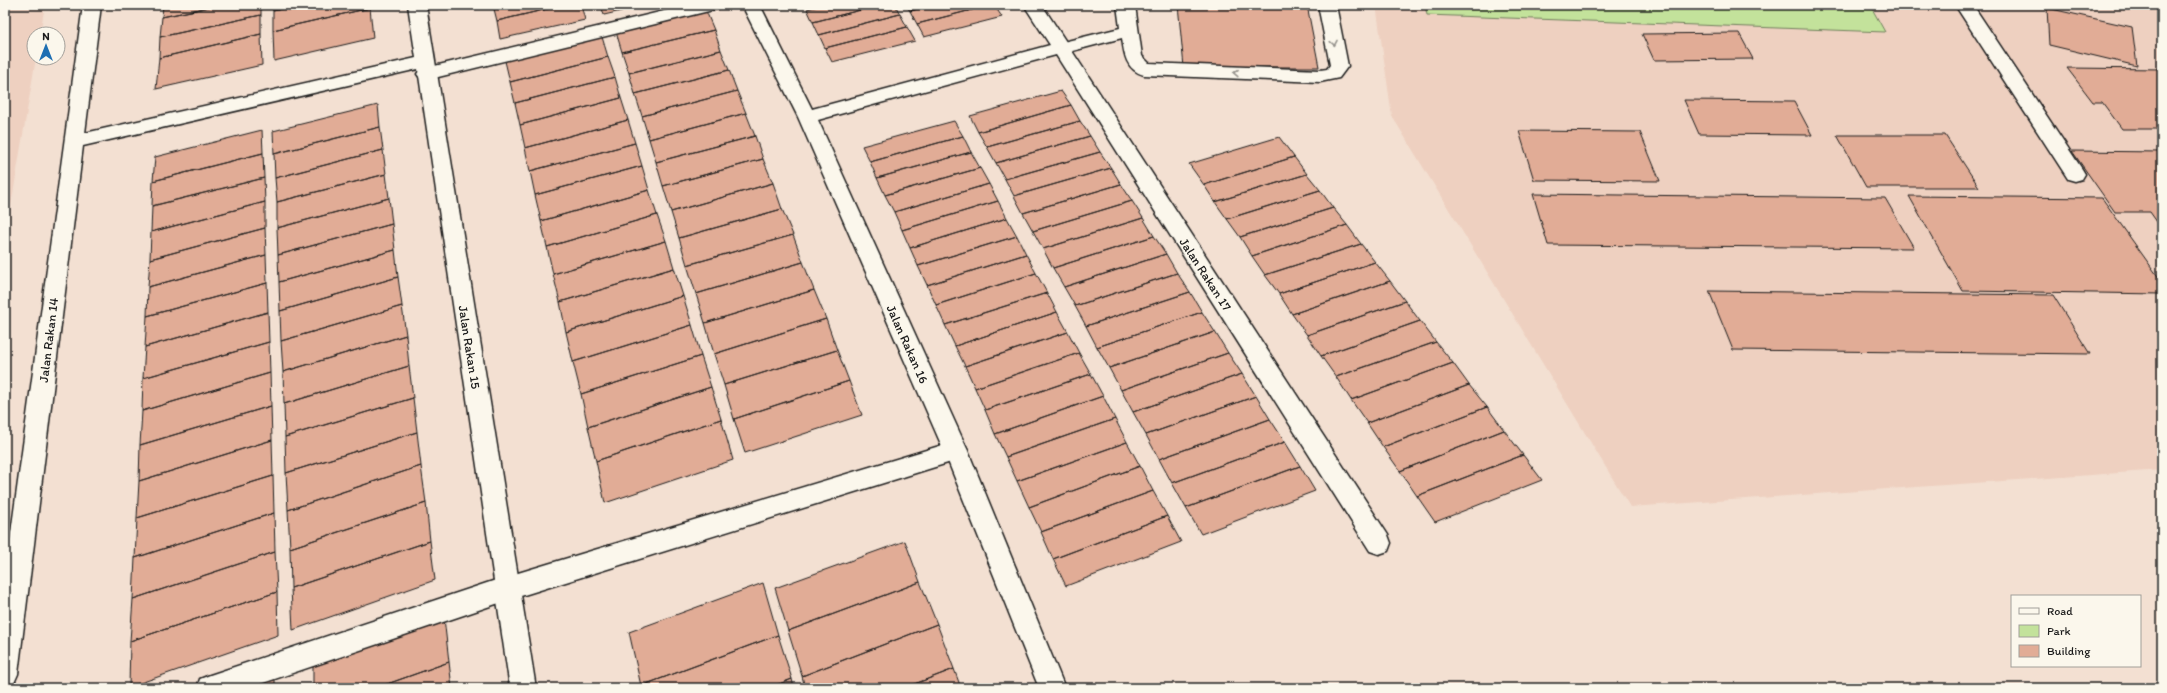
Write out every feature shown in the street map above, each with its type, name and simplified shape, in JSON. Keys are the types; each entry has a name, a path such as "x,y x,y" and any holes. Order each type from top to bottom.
{"street":[{"name":"Jalan Rakan 14","path":"5,674 92,5"},
{"name":"Jalan Rakan 15","path":"417,5 523,688"},
{"path":"74,142 426,68 711,5"},
{"name":"Jalan Rakan 16","path":"752,5 807,117 956,450 1052,688"},
{"name":"Jalan Rakan 17","path":"1032,5 1379,543"},
{"path":"1126,5 1133,58 1144,69 1320,76 1333,74 1338,66 1327,5"},
{"path":"1964,5 2075,174"},
{"path":"807,117 1129,31"},
{"path":"210,688 508,588 956,450"}],"shaded area":[{"path":"5,5 45,5 41,26 26,26 26,66 35,66 5,241"},
{"path":"1376,5 2161,5 2162,470 1630,507 1392,116"}],"green space":[{"path":"1425,5 1870,5 1885,32 1427,15"}],"building":[{"path":"163,5 219,5 162,17"},
{"path":"219,5 261,5 261,15 160,37 162,17"},
{"path":"272,5 299,5 273,11"},
{"path":"299,5 370,5 370,8 273,30 273,11"},
{"path":"493,5 564,5 497,21"},
{"path":"564,5 581,5 585,20 500,39 497,21"},
{"path":"601,5 647,5 604,15"},
{"path":"823,5 880,5 813,22 807,9"},
{"path":"880,5 895,5 900,14 819,35 813,22"},
{"path":"906,5 934,5 910,11"},
{"path":"934,5 991,5 917,24 910,11"},
{"path":"994,5 1002,17 924,37 917,24"},
{"path":"1178,5 1307,5 1319,67 1184,67"},
{"path":"370,8 373,38 274,61 273,30"},
{"path":"2047,8 2132,27 2137,66 2049,45"},
{"path":"706,11 714,30 622,52 616,32"},
{"path":"900,14 907,27 825,48 819,35"},
{"path":"261,15 261,34 159,58 160,37"},
{"path":"907,27 915,41 832,62 825,48"},
{"path":"714,30 721,50 629,73 622,52"},
{"path":"1739,33 1753,59 1654,60 1642,34"},
{"path":"261,34 262,65 156,89 159,58"},
{"path":"602,37 608,57 510,82 505,61"},
{"path":"721,50 729,70 635,94 629,73"},
{"path":"608,57 615,77 515,103 510,82"},
{"path":"2067,68 2162,69 2162,129 2122,129 2102,102 2093,102"},
{"path":"729,70 737,91 642,116 635,94"},
{"path":"615,77 621,98 520,125 515,103"},
{"path":"737,91 746,113 649,139 642,116"},
{"path":"1061,91 1071,105 978,132 970,116"},
{"path":"621,98 628,120 525,148 520,125"},
{"path":"1684,100 1794,101 1812,135 1699,134"},
{"path":"378,105 380,127 274,154 273,131"},
{"path":"1071,105 1080,121 987,147 978,132"},
{"path":"746,113 755,136 656,162 649,139"},
{"path":"628,120 635,143 530,171 525,148"},
{"path":"954,121 963,136 870,162 862,146"},
{"path":"1080,121 1090,136 996,163 987,147"},
{"path":"380,127 383,150 275,178 274,154"},
{"path":"262,130 263,153 153,181 155,157"},
{"path":"1519,131 1640,132 1660,181 1534,180"},
{"path":"1837,135 1945,135 1979,187 1866,187"},
{"path":"755,136 763,159 663,186 656,162"},
{"path":"963,136 971,152 877,178 870,162"},
{"path":"1090,136 1100,152 1005,179 996,163"},
{"path":"1279,137 1294,157 1204,185 1189,164"},
{"path":"635,143 642,166 535,195 530,171"},
{"path":"383,150 386,174 277,202 275,178"},
{"path":"2072,151 2162,152 2162,229 2150,212 2115,212"},
{"path":"971,152 980,168 885,195 877,178"},
{"path":"1100,152 1111,168 1014,196 1005,179"},
{"path":"263,153 264,178 152,206 153,181"},
{"path":"1294,157 1307,174 1215,202 1204,185"},
{"path":"763,159 773,183 671,212 663,186"},
{"path":"642,166 649,190 541,221 535,195"},
{"path":"980,168 989,184 894,212 885,195"},
{"path":"1111,168 1121,184 1023,213 1014,196"},
{"path":"386,174 389,198 277,228 277,202"},
{"path":"1307,174 1320,190 1227,219 1215,202"},
{"path":"264,178 265,202 151,232 152,206"},
{"path":"773,183 782,209 679,238 671,212"},
{"path":"989,184 998,201 902,230 894,212"},
{"path":"1121,184 1132,201 1033,231 1023,213"},
{"path":"649,190 657,215 547,247 541,221"},
{"path":"1320,190 1333,208 1240,237 1227,219"},
{"path":"1533,194 1885,198 1914,248 1548,245"},
{"path":"1909,196 2102,198 2162,282 2162,294 1963,291"},
{"path":"389,198 392,224 278,255 277,228"},
{"path":"998,201 1007,218 910,248 902,230"},
{"path":"1132,201 1143,218 1043,249 1033,231"},
{"path":"265,202 265,228 150,259 151,232"},
{"path":"1333,208 1347,225 1252,256 1240,237"},
{"path":"782,209 793,235 687,265 679,238"},
{"path":"657,215 666,241 553,274 547,247"},
{"path":"1007,218 1017,236 918,266 910,248"},
{"path":"1143,218 1154,236 1053,268 1043,249"},
{"path":"392,224 395,250 279,282 278,255"},
{"path":"1347,225 1361,244 1265,275 1252,256"},
{"path":"265,228 266,255 148,287 150,259"},
{"path":"793,235 803,262 696,294 687,265"},
{"path":"1017,236 1026,254 927,285 918,266"},
{"path":"1154,236 1166,254 1064,287 1053,268"},
{"path":"666,241 674,268 560,302 553,274"},
{"path":"1361,244 1375,262 1279,294 1265,275"},
{"path":"395,250 398,277 280,311 279,282"},
{"path":"1026,254 1036,273 936,305 927,285"},
{"path":"1166,254 1177,273 1075,306 1064,287"},
{"path":"266,255 267,283 147,316 148,287"},
{"path":"803,262 814,290 705,323 696,294"},
{"path":"1375,262 1390,281 1292,314 1279,294"},
{"path":"674,268 683,296 566,332 560,302"},
{"path":"1036,273 1047,293 945,325 936,305"},
{"path":"1177,273 1190,292 1086,326 1075,306"},
{"path":"398,277 402,306 281,341 280,311"},
{"path":"1390,281 1405,301 1307,335 1292,314"},
{"path":"267,283 268,312 145,347 147,316"},
{"path":"814,290 826,319 714,354 705,323"},
{"path":"1709,291 2053,295 2090,354 1733,350"},
{"path":"1190,292 1202,312 1097,347 1086,326"},
{"path":"1047,293 1057,312 955,346 945,325"},
{"path":"683,296 692,325 573,362 566,332"},
{"path":"1405,301 1420,321 1321,356 1307,335"},
{"path":"402,306 406,335 283,372 281,341"},
{"path":"268,312 269,342 143,378 145,347"},
{"path":"1057,312 1068,332 965,366 955,346"},
{"path":"1202,312 1215,332 1109,368 1097,347"},
{"path":"826,319 837,350 724,385 714,354"},
{"path":"1420,321 1436,342 1336,377 1321,356"},
{"path":"692,325 701,356 581,394 573,362"},
{"path":"1068,332 1079,353 975,388 965,366"},
{"path":"1215,332 1228,353 1121,390 1109,368"},
{"path":"406,335 409,366 284,404 283,372"},
{"path":"269,342 270,373 142,411 143,378"},
{"path":"1436,342 1453,363 1351,400 1336,377"},
{"path":"837,350 849,381 734,419 724,385"},
{"path":"1079,353 1091,374 985,410 975,388"},
{"path":"1228,353 1242,374 1133,412 1121,390"},
{"path":"701,356 711,387 588,427 581,394"},
{"path":"1453,363 1469,385 1367,423 1351,400"},
{"path":"409,366 413,398 285,437 284,404"},
{"path":"270,373 271,406 140,445 142,411"},
{"path":"1091,374 1103,396 995,434 985,410"},
{"path":"1242,374 1256,396 1146,435 1133,412"},
{"path":"849,381 862,415 745,453 734,419"},
{"path":"1469,385 1487,407 1383,447 1367,423"},
{"path":"711,387 721,419 596,461 588,427"},
{"path":"1103,396 1115,419 1006,457 995,434"},
{"path":"1256,396 1270,419 1159,459 1146,435"},
{"path":"413,398 417,432 286,473 285,437"},
{"path":"271,406 272,440 139,481 140,445"},
{"path":"1487,407 1504,430 1400,471 1383,447"},
{"path":"721,419 733,460 605,503 596,461"},
{"path":"1115,419 1127,442 1017,481 1006,457"},
{"path":"1270,419 1285,442 1172,483 1159,459"},
{"path":"1504,430 1523,455 1417,496 1400,471"},
{"path":"417,432 421,466 288,510 286,473"},
{"path":"272,440 273,476 137,518 139,481"},
{"path":"1127,442 1140,466 1029,507 1017,481"},
{"path":"1285,442 1300,466 1186,508 1172,483"},
{"path":"1523,455 1542,480 1435,522 1417,496"},
{"path":"421,466 426,503 290,548 288,510"},
{"path":"1140,466 1153,491 1041,532 1029,507"},
{"path":"1300,466 1315,491 1201,534 1186,508"},
{"path":"273,476 274,513 135,558 137,518"},
{"path":"1153,491 1167,516 1053,559 1041,532"},
{"path":"426,503 430,541 291,588 290,548"},
{"path":"274,513 275,552 133,599 135,558"},
{"path":"1167,516 1181,542 1066,586 1053,559"},
{"path":"430,541 435,580 293,630 291,588"},
{"path":"905,541 920,582 788,631 775,588"},
{"path":"275,552 277,592 130,641 133,599"},
{"path":"920,582 937,624 802,676 788,631"},
{"path":"763,583 778,635 641,686 629,632"},
{"path":"277,592 278,635 129,687 130,641"},
{"path":"444,618 449,662 376,688 313,688 313,664"},
{"path":"937,624 954,669 904,688 805,688 802,676"},
{"path":"778,635 792,679 769,688 641,688 641,686"},
{"path":"449,662 452,688 376,688"},
{"path":"954,669 961,688 904,688"},
{"path":"275,678 275,688 246,688"},
{"path":"792,679 794,688 769,688"}]}
